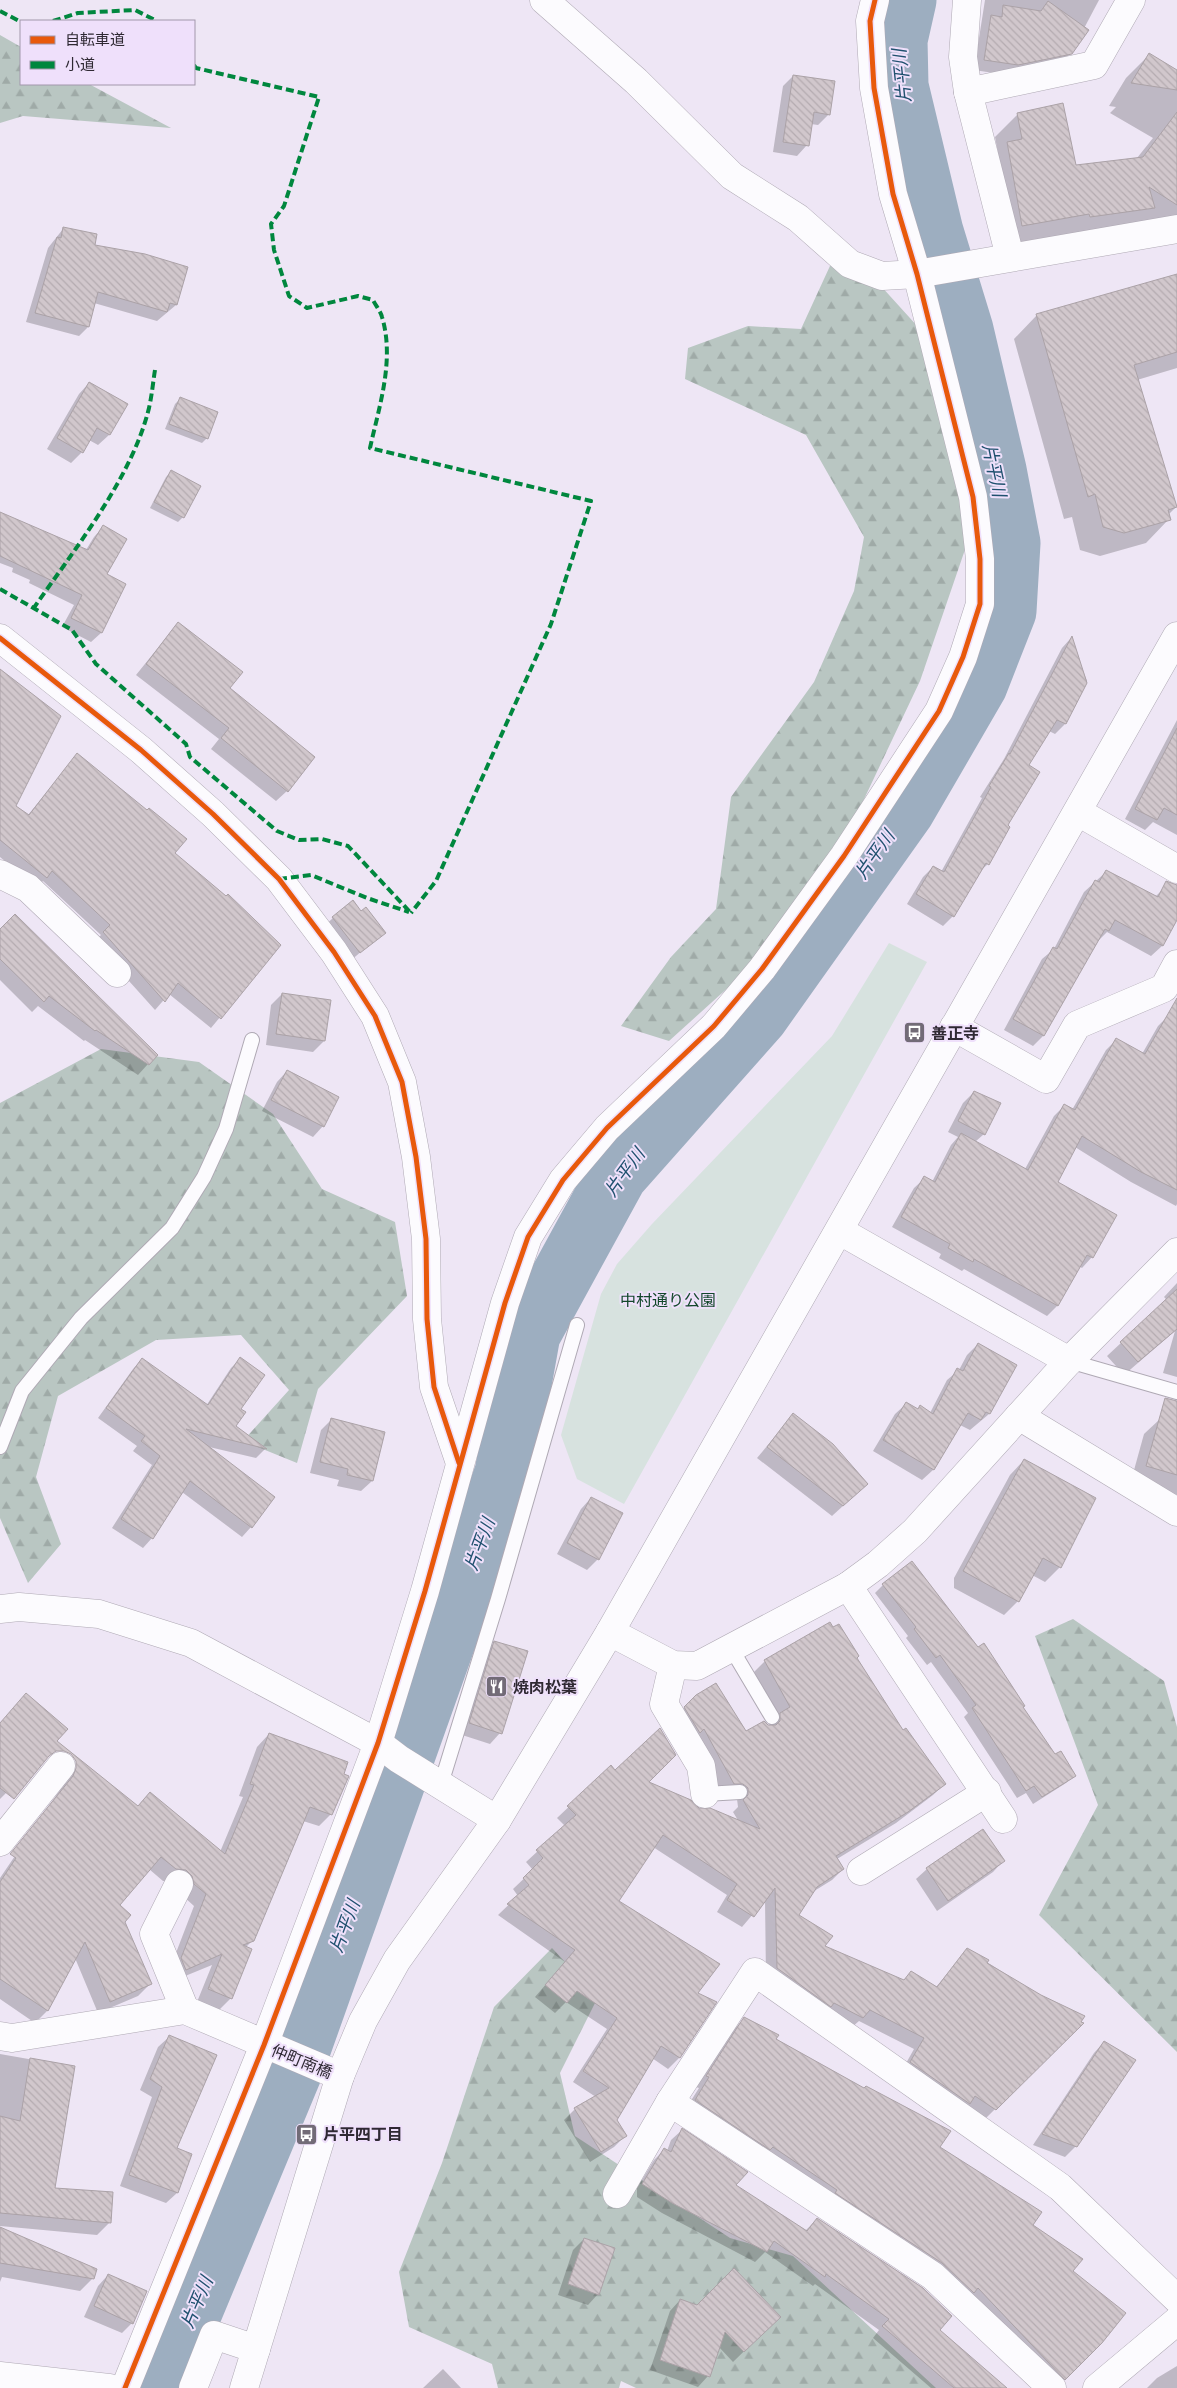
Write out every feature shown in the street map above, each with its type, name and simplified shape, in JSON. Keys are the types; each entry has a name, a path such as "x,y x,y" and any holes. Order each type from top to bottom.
{"street":[{"path":"544,0 636,81 732,176 798,218 850,264 882,276 922,273 969,266 1010,257 1177,229"},
{"path":"125,2388 264,2046 378,1743 425,1591 505,1303 528,1237 563,1180 607,1128 714,1026 762,969 844,856 939,711 963,657 980,604 980,560 973,497 922,273 893,194 874,88 870,20 875,0"},
{"path":"967,0 963,57 968,92 1010,257"},
{"path":"968,92 1094,65 1131,0"},
{"path":"244,2388 331,2072 397,1960 497,1820 610,1632 1177,636"},
{"path":"0,639 141,750 213,814 279,878 334,952 375,1016 402,1082 414,1148 426,1239 427,1319 434,1386 460,1464"},
{"path":"1078,812 1177,869"},
{"path":"0,874 28,888 117,973"},
{"path":"954,1027 1046,1079 1077,1025 1170,991 1177,964"},
{"path":"840,1231 1069,1361"},
{"path":"610,1632 673,1665 697,1666 848,1586 878,1564 915,1531 1069,1361 1177,1252"},
{"path":"1019,1416 1177,1512"},
{"path":"848,1586 987,1792 1003,1819"},
{"path":"0,1609 19,1607 99,1614 192,1643 378,1743 497,1820"},
{"path":"673,1665 664,1704 701,1766 705,1794"},
{"path":"0,1842 61,1766"},
{"path":"861,1871 987,1792"},
{"path":"0,2036 12,2038 185,2010 154,1934 179,1884"},
{"path":"618,2194 670,2102 755,1972 1060,2187 1171,2285"},
{"name":"仲町南橋","path":"185,2010 264,2046 331,2072"},
{"path":"670,2102 934,2276 1052,2388"},
{"path":"1097,2388 1177,2321"},
{"path":"193,2388 214,2335 256,2350"},
{"path":"0,2376 109,2388"}],"lane":[{"path":"0,1447 22,1391 81,1318 172,1228 204,1177 226,1129 252,1040"},
{"path":"433,1779 498,1599 577,1325"},
{"path":"1069,1361 1177,1392"},
{"path":"731,1648 772,1716"},
{"path":"705,1794 740,1792"}],"green space":[{"path":"0,35 20,46 20,85 91,85 171,128 23,116 0,123"},
{"path":"841,242 919,328 970,535 920,681 848,833 763,956 669,1041 621,1026 671,957 716,909 731,797 814,682 854,591 864,537 806,435 685,379 688,348 748,326 801,329"},
{"name":"中村通り公園","path":"889,943 927,962 624,1504 577,1479 561,1435 601,1294 617,1264 652,1224 832,1036"},
{"path":"101,1049 199,1062 273,1114 322,1189 395,1222 407,1296 318,1389 297,1463 243,1441 289,1390 241,1335 156,1340 58,1396 36,1477 61,1544 28,1583 0,1518 0,1103"},
{"path":"1073,1619 1164,1681 1177,1727 1177,2052 1039,1915 1098,1805 1035,1636"},
{"path":"552,1948 598,1997 560,2073 575,2136 730,2238 793,2256 936,2388 636,2388 621,2381 619,2388 498,2388 492,2364 409,2327 399,2272 442,2163 494,2007"}],"building":[{"path":"1048,1 1089,30 1072,54 1018,65 984,60 991,15 1002,17 1003,5 1041,11"},
{"path":"1149,53 1177,70 1177,90 1131,83"},
{"path":"793,75 835,81 830,115 814,112 809,146 783,142"},
{"path":"1063,103 1076,165 1143,157 1177,112 1177,205 1149,187 1155,208 1090,217 1089,214 1022,226 1007,142 1022,139 1017,113"},
{"path":"63,227 97,234 95,245 145,254 188,267 177,305 170,303 167,312 98,292 89,327 35,313 57,237 61,238"},
{"path":"1177,274 1177,352 1134,365 1177,507 1168,510 1171,520 1124,533 1103,527 1095,494 1088,497 1036,314"},
{"path":"89,382 128,404 110,435 97,428 83,453 57,438"},
{"path":"180,397 218,412 208,439 169,424"},
{"path":"171,470 201,486 184,518 154,502"},
{"path":"0,512 88,550 103,525 127,539 107,574 126,584 102,633 71,618 82,595 0,556"},
{"path":"178,622 243,672 230,688 315,757 288,792 221,738 229,728 146,664"},
{"path":"1072,636 1087,683 1066,724 1057,720 1029,765 1040,772 1008,825 1010,827 989,865 986,863 954,917 916,894 933,866 944,872 991,787 989,786 1010,754"},
{"path":"0,669 61,716 16,806 29,815 77,753 147,810 149,808 187,839 175,853 226,896 228,894 281,945 221,1019 178,983 165,1002 103,932 110,925 52,871 47,878 0,840"},
{"path":"1177,728 1177,815 1164,808 1157,820 1135,809"},
{"path":"1106,870 1158,897 1166,881 1177,885 1177,920 1163,946 1115,920 1109,931 1105,929 1044,1036 1013,1019 1053,947 1057,949 1095,880 1099,882"},
{"path":"353,900 361,911 366,907 386,933 360,953 332,917"},
{"path":"15,914 158,1055 149,1065 95,1031 49,996 44,1002 0,959 0,929"},
{"path":"282,993 331,1000 325,1041 276,1034"},
{"path":"1177,998 1177,1190 1141,1172 1082,1136 1058,1182 1117,1215 1093,1258 1087,1255 1058,1306 974,1259 973,1262 948,1248 950,1244 901,1217 924,1176 935,1182 961,1133 1028,1170 1064,1104 1075,1110 1116,1038 1145,1054"},
{"path":"287,1070 339,1097 324,1127 271,1100"},
{"path":"974,1091 1001,1103 985,1135 958,1121"},
{"path":"1177,1289 1177,1329 1138,1362 1120,1342"},
{"path":"978,1343 1017,1365 990,1414 986,1412 981,1420 968,1413 934,1470 883,1440 906,1402 918,1409 920,1405 933,1414 957,1368 963,1371"},
{"path":"240,1357 265,1375 241,1409 246,1412 236,1426 267,1449 186,1429 275,1497 252,1528 190,1481 153,1539 121,1519 160,1456 141,1441 145,1436 106,1408 142,1358 208,1405"},
{"path":"1165,1398 1177,1401 1177,1475 1146,1466"},
{"path":"793,1413 833,1444 868,1484 843,1506 767,1447"},
{"path":"331,1418 385,1432 373,1481 347,1475 348,1469 320,1462"},
{"path":"1024,1459 1096,1498 1061,1568 1043,1558 1019,1602 963,1571"},
{"path":"591,1497 623,1513 599,1560 567,1543"},
{"path":"912,1561 978,1647 984,1643 1025,1706 1023,1707 1055,1754 1061,1751 1076,1776 1042,1797 1034,1786 1026,1791 972,1708 976,1705 940,1655 936,1658 914,1629 916,1627 882,1584"},
{"path":"830,1622 833,1627 839,1624 859,1656 857,1658 903,1730 906,1728 946,1784 908,1812 836,1856 844,1869 817,1887 799,1915 833,1936 825,1946 904,1980 911,1971 937,1987 967,1948 989,1960 987,1963 1041,1995 1085,2016 1081,2022 1084,2023 996,2110 975,2096 970,2104 910,2062 924,2038 870,2010 863,2018 834,2003 831,2007 777,1968 775,1888 754,1917 727,1900 737,1884 663,1835 619,1901 720,1964 698,1993 717,2002 680,2058 661,2046 617,2120 627,2136 601,2152 574,2108 609,2088 583,2071 617,2018 577,1991 567,2003 545,1985 575,1950 507,1904 529,1885 523,1878 543,1858 536,1850 576,1815 567,1806 611,1765 615,1770 660,1728 676,1755 649,1782 691,1800 699,1808 710,1808 760,1829 743,1800 748,1795 748,1788 743,1784 734,1784 704,1729 700,1733 684,1707 696,1695 716,1683 746,1731 764,1721 768,1725 776,1725 780,1721 780,1713 790,1707 764,1660"},
{"name":"焼肉松葉","path":"494,1641 528,1651 502,1734 469,1723"},
{"path":"26,1693 68,1729 57,1741 138,1806 150,1792 225,1854 254,1785 250,1784 269,1733 348,1762 344,1774 349,1776 332,1815 310,1807 254,1941 243,1945 252,1949 232,1999 208,1989 222,1954 186,1970 181,1958 206,1894 194,1884 192,1876 186,1870 176,1869 161,1857 120,1905 131,1915 125,1922 152,1984 110,2002 85,1942 48,2011 0,1979 0,1882 16,1858 10,1854 73,1776 76,1768 76,1761 71,1754 64,1751 56,1751 49,1756 14,1799 0,1788 0,1723"},
{"path":"983,1829 1005,1861 948,1901 926,1868"},
{"path":"744,2017 779,2035 776,2039 864,2088 866,2086 951,2131 940,2147 1042,2212 1033,2225 1083,2259 1073,2271 1126,2313 1102,2343 1065,2380 978,2288 974,2293 942,2263 835,2193 837,2190 773,2147 770,2150 695,2100 709,2077 706,2076"},
{"path":"169,2035 217,2055 177,2148 192,2154 178,2193 129,2175 162,2087 150,2079"},
{"path":"1104,2041 1136,2060 1077,2147 1042,2134"},
{"path":"30,2058 75,2066 55,2188 113,2192 111,2223 0,2213 0,2116 20,2121"},
{"path":"682,2128 748,2172 736,2185 807,2231 817,2218 923,2288 952,2316 940,2330 1007,2388 954,2388 882,2326 889,2319 826,2274 825,2277 774,2241 767,2252 672,2203 642,2184 664,2148 671,2152"},
{"path":"0,2227 97,2269 94,2279 0,2263"},
{"path":"584,2238 615,2248 599,2295 568,2284"},
{"path":"734,2268 781,2317 744,2352 725,2332 710,2377 660,2360 680,2299 697,2305"},
{"path":"108,2274 147,2291 133,2324 94,2306"}],"waterway":[{"name":"片平川","path":"160,2388 294,2066 505,1473 530,1334 617,1175 758,1016 905,809 977,685 1006,611 1010,543 996,470 963,330 933,232 898,86 897,40 906,0"}],"marked path":[{"path":"56,20 78,13 135,10 155,20"},
{"path":"0,11 20,21"},
{"path":"195,66 319,97 284,206 271,224 274,250 289,296 307,308 358,296 373,300 381,313 386,333 386,367 370,448 591,501 551,624 436,881 411,913"},
{"path":"33,609 116,487 141,434 149,408 155,370"},
{"path":"0,589 72,630 96,664 186,744 190,757 277,831 299,840 322,839 348,846 411,913"},
{"path":"279,879 311,875 367,898 409,912"}],"cycle path":[{"path":"125,2388 264,2045 378,1743 425,1591 505,1303 528,1237 563,1180 607,1128 714,1026 762,969 844,856 939,711 963,657 980,604 980,559 973,497 917,274 893,194 874,88 870,21 875,0"},
{"path":"0,638 141,750 213,814 279,879 334,952 375,1016 402,1082 416,1157 426,1239 427,1319 434,1387 459,1463"}],"place":[{"name":"善正寺","path":"915,1033"},
{"name":"焼肉松葉","path":"497,1687"},
{"name":"片平四丁目","path":"307,2134"}]}
